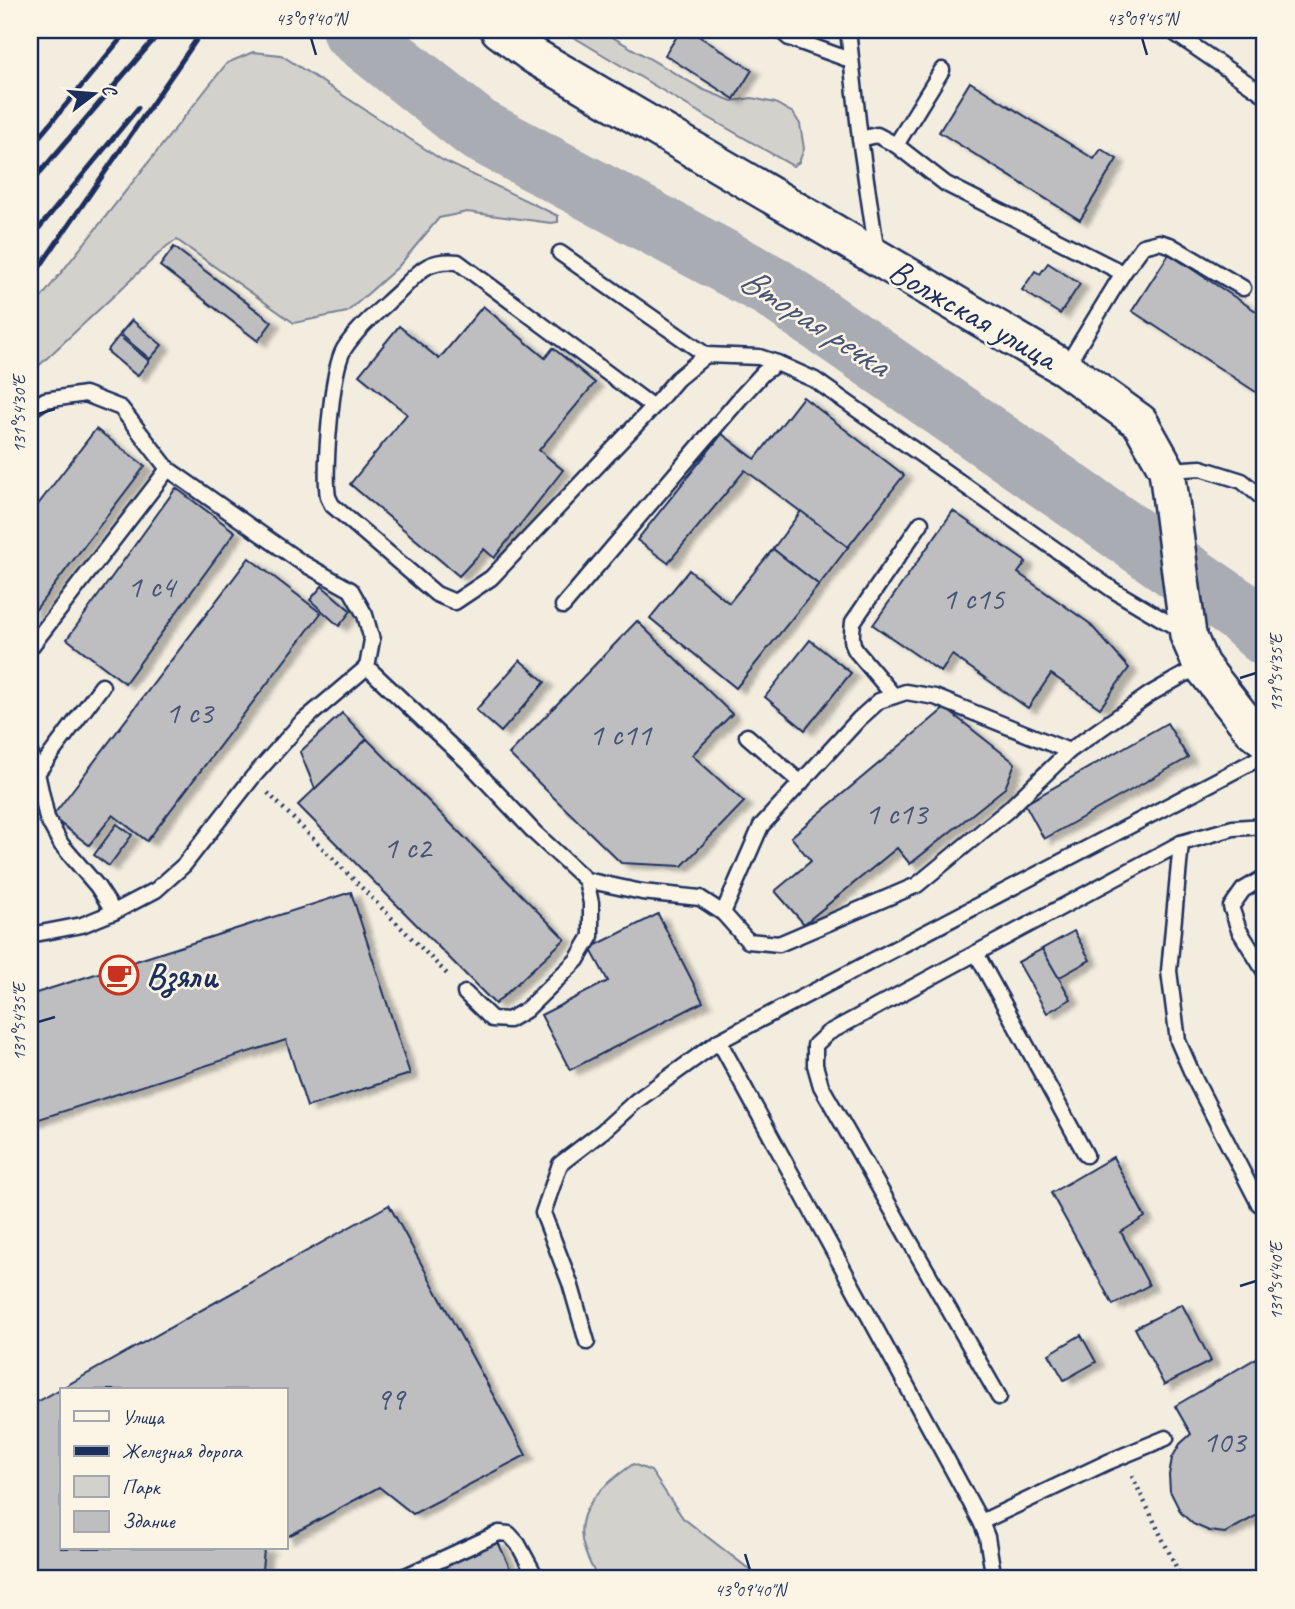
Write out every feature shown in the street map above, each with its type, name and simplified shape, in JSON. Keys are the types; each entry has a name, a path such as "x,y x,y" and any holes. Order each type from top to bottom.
{"street":[{"name":"Волжская улица","path":"499,30 534,56 1065,368 1140,422 1167,470 1194,650"},
{"path":"1194,650 1252,730 1265,740"}],"lane":[{"path":"780,30 789,38 850,60"},
{"path":"848,30 860,139 878,257"},
{"path":"1170,30 1265,95"},
{"path":"896,145 942,70"},
{"path":"860,139 877,135 896,145 946,184 1123,274"},
{"path":"1065,368 1143,246 1159,242 1170,245 1243,288"},
{"path":"367,667 469,763 536,834 586,880 642,892 700,898 723,913 748,941 779,944 917,885 1008,810 1069,751 1150,694 1194,650 815,380 759,357 706,355 560,253"},
{"path":"653,407 458,262 442,260 425,267 356,333 343,352 333,386 328,497 331,505 436,594 455,603 491,579 653,407 677,379 706,355"},
{"path":"564,606 741,397 777,363"},
{"path":"30,410 45,400 85,394 121,408 168,469 301,562 351,590 365,615 372,640 367,667 301,723 252,778 184,866 156,890 114,912 82,925 30,934"},
{"path":"1167,470 1200,468 1242,481 1265,500"},
{"path":"30,648 168,469"},
{"path":"894,696 856,651 851,634 853,622 921,523"},
{"path":"37,773 102,686"},
{"path":"723,913 761,826 879,701 906,692 935,697 1069,751"},
{"path":"747,736 801,783"},
{"path":"30,753 47,818 61,844 97,886 114,912"},
{"path":"587,1342 570,1283 543,1213 560,1164 636,1101 719,1041 1265,755"},
{"path":"999,1397 821,1086 815,1065 815,1045 828,1033 1181,843 1233,828 1265,826"},
{"path":"1181,843 1170,971 1178,1041 1195,1080 1259,1204"},
{"path":"1265,877 1243,890 1231,908 1239,930 1265,972"},
{"path":"465,993 492,1019 509,1020 526,1010 577,961 591,936 591,903 586,880"},
{"path":"976,953 1086,1155"},
{"path":"719,1041 981,1522 987,1537 994,1579"},
{"path":"981,1522 1166,1438"},
{"path":"399,1579 499,1533 509,1534 518,1544 537,1579"}],"path":[{"path":"252,778 465,993"},
{"path":"1123,1456 1182,1579"}],"green space":[{"path":"562,30 600,30 704,90 732,101 752,98 775,103 793,113 800,124 804,149 799,162 793,166"},
{"path":"253,52 281,55 442,160 558,216 558,222 467,212 439,218 398,267 347,312 294,323 177,240 167,246 30,374 30,312 227,63"},
{"path":"633,1464 651,1471 683,1518 758,1576 770,1579 598,1579 584,1548 582,1521 593,1499"}],"building":[{"path":"681,30 689,30 752,70 734,99 665,55"},
{"path":"970,82 1094,159 1101,149 1117,159 1080,220 939,132"},
{"path":"174,247 272,322 258,341 160,266"},
{"path":"1169,254 1265,317 1265,398 1132,311"},
{"path":"1048,263 1080,284 1060,314 1022,290 1035,271 1040,274"},
{"path":"483,306 545,358 553,348 595,383 539,450 563,470 494,558 484,549 459,576 350,484 407,414 359,375 399,326 439,359"},
{"path":"132,320 162,345 150,359 120,334"},
{"path":"119,336 149,361 137,376 107,351"},
{"path":"803,397 904,475 848,547 745,470 668,563 637,540 722,434 755,459"},
{"path":"96,429 145,466 30,617 30,515"},
{"path":"176,488 235,532 125,683 67,639"},
{"path":"801,511 848,547 819,585 773,549"},
{"path":"953,511 1026,562 1018,573 1089,623 1129,668 1100,708 1051,674 1028,708 952,655 941,672 873,625"},
{"path":"773,549 819,585 736,688 650,618 689,570 729,603"},
{"path":"249,558 321,613 147,841 113,815 89,845 52,817"},
{"path":"322,586 351,611 339,626 310,600"},
{"path":"637,621 732,714 692,755 744,802 682,866 621,863 509,754"},
{"path":"810,640 851,673 805,730 765,697"},
{"path":"520,660 545,682 501,732 476,710"},
{"path":"945,708 1015,763 1005,788 910,864 897,848 804,924 775,891 811,861 791,837"},
{"path":"342,713 367,739 315,789 300,752"},
{"path":"1167,723 1188,758 1044,839 1025,804"},
{"path":"367,739 565,939 495,1004 298,805"},
{"path":"117,824 132,835 109,866 94,855"},
{"path":"351,892 410,1074 307,1107 286,1040 30,1122 30,995"},
{"path":"658,914 703,1002 570,1070 541,1015 608,981 590,948"},
{"path":"1074,931 1090,960 1058,978 1042,949"},
{"path":"1042,949 1071,999 1047,1013 1018,962"},
{"path":"1113,1157 1145,1217 1121,1232 1149,1285 1113,1305 1051,1193"},
{"path":"389,1205 526,1455 413,1514 379,1487 287,1537 287,1388 62,1388"},
{"path":"1182,1304 1211,1361 1164,1385 1135,1328"},
{"path":"1081,1335 1096,1362 1064,1380 1049,1354"},
{"path":"1265,1353 1265,1511 1225,1533 1209,1531 1193,1524 1181,1513 1170,1491 1172,1458 1180,1444 1191,1434 1175,1406"},
{"path":"60,1389 60,1550 264,1550 261,1579 30,1579 30,1406"},
{"path":"498,1542 515,1579 425,1579 423,1576"}],"waterway":[{"name":"Вторая речка","path":"353,30 477,129 772,287 1243,614 1265,634"}],"railway":[{"path":"30,148 128,30"},
{"path":"30,184 162,30"},
{"path":"30,281 203,30"},
{"path":"30,239 138,108"}],"place":[{"name":"Взяли","path":"119,975"}]}
